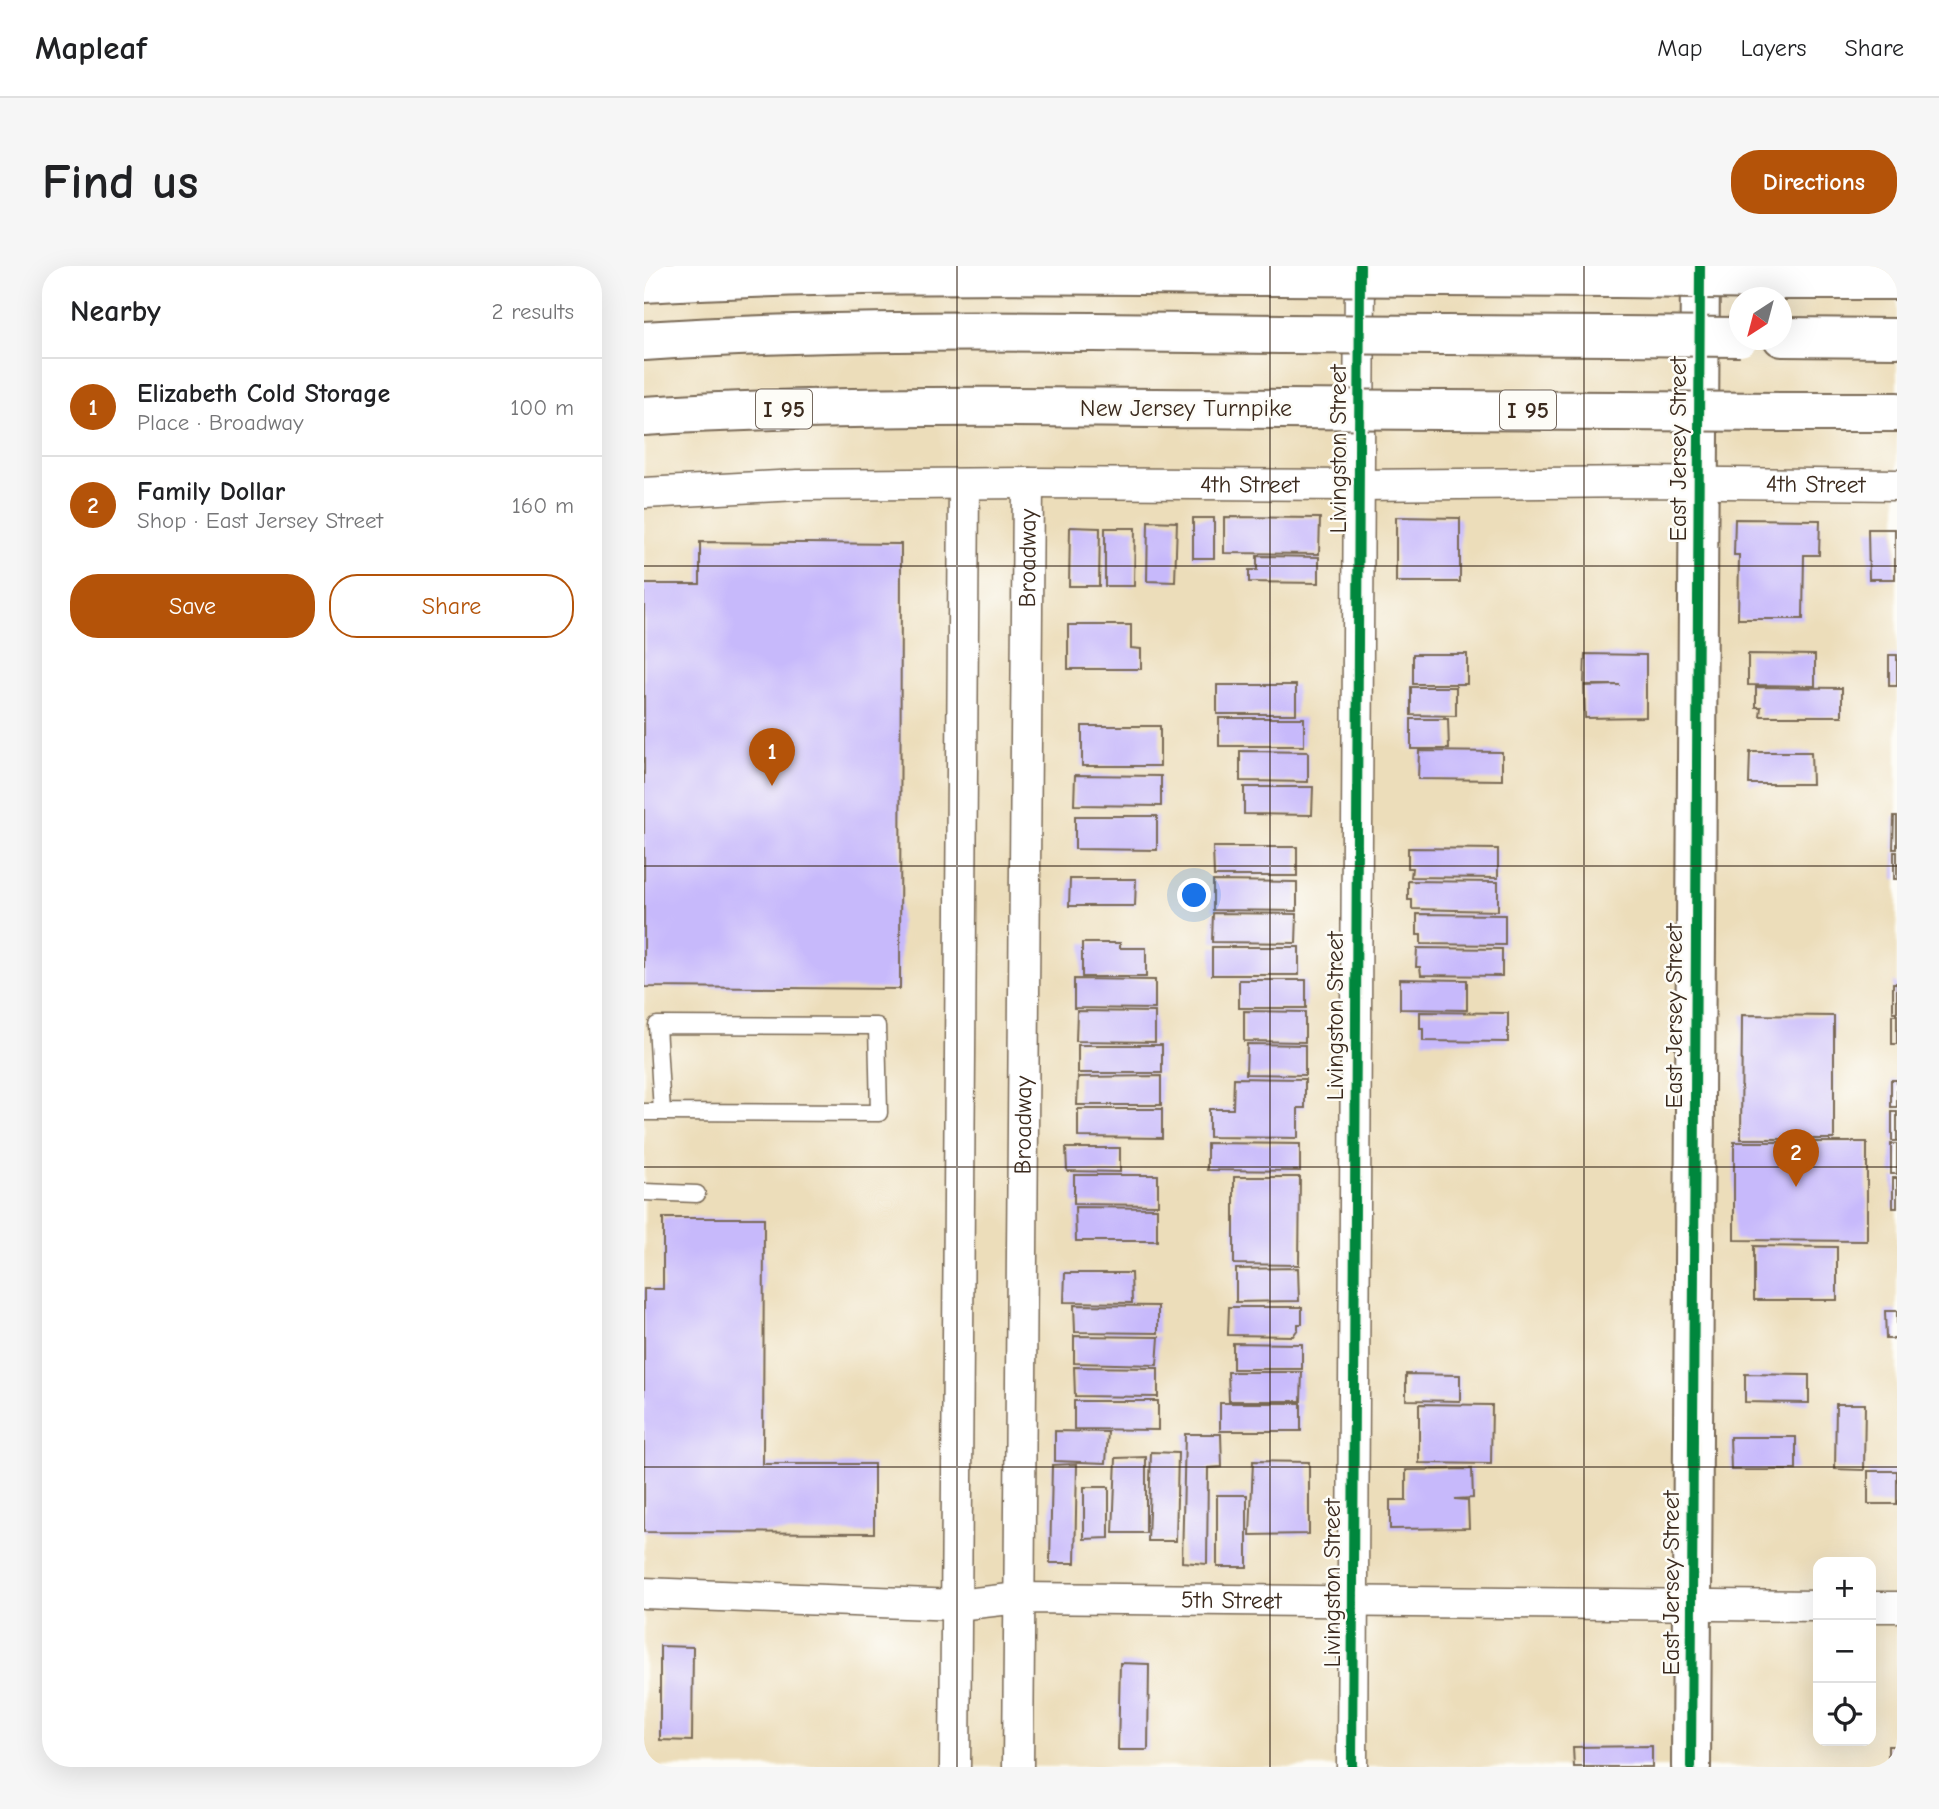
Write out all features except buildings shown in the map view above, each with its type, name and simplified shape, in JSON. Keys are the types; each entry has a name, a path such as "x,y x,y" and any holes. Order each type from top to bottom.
{"main road":[{"name":"East Jersey Street","path":"1691,1767 1700,266"},
{"path":"644,283 730,278 922,274 1897,280"},
{"path":"644,341 733,335 923,331 1729,337"},
{"path":"1792,337 1897,338"},
{"name":"New Jersey Turnpike","path":"644,416 737,410 924,407 1897,412"}],"street":[{"name":"Livingston Street","path":"1352,1767 1360,266"},
{"name":"4th Street","path":"644,493 798,485 1028,483 1897,485"},
{"name":"Broadway","path":"1018,1767 1028,483"},
{"path":"954,1767 964,484"},
{"name":"5th Street","path":"644,1593 957,1605 1019,1598 1813,1606"},
{"path":"1876,1607 1897,1607"}],"lane":[{"path":"644,1112 879,1113 877,1026 657,1025 662,1112"},
{"path":"644,1192 697,1194"}],"cycle path":[{"path":"1352,1767 1360,266"},
{"path":"1691,1767 1700,266"}],"place":[{"name":"Elizabeth Cold Storage","path":"772,786"},
{"name":"Family Dollar","path":"1796,1187"}]}
